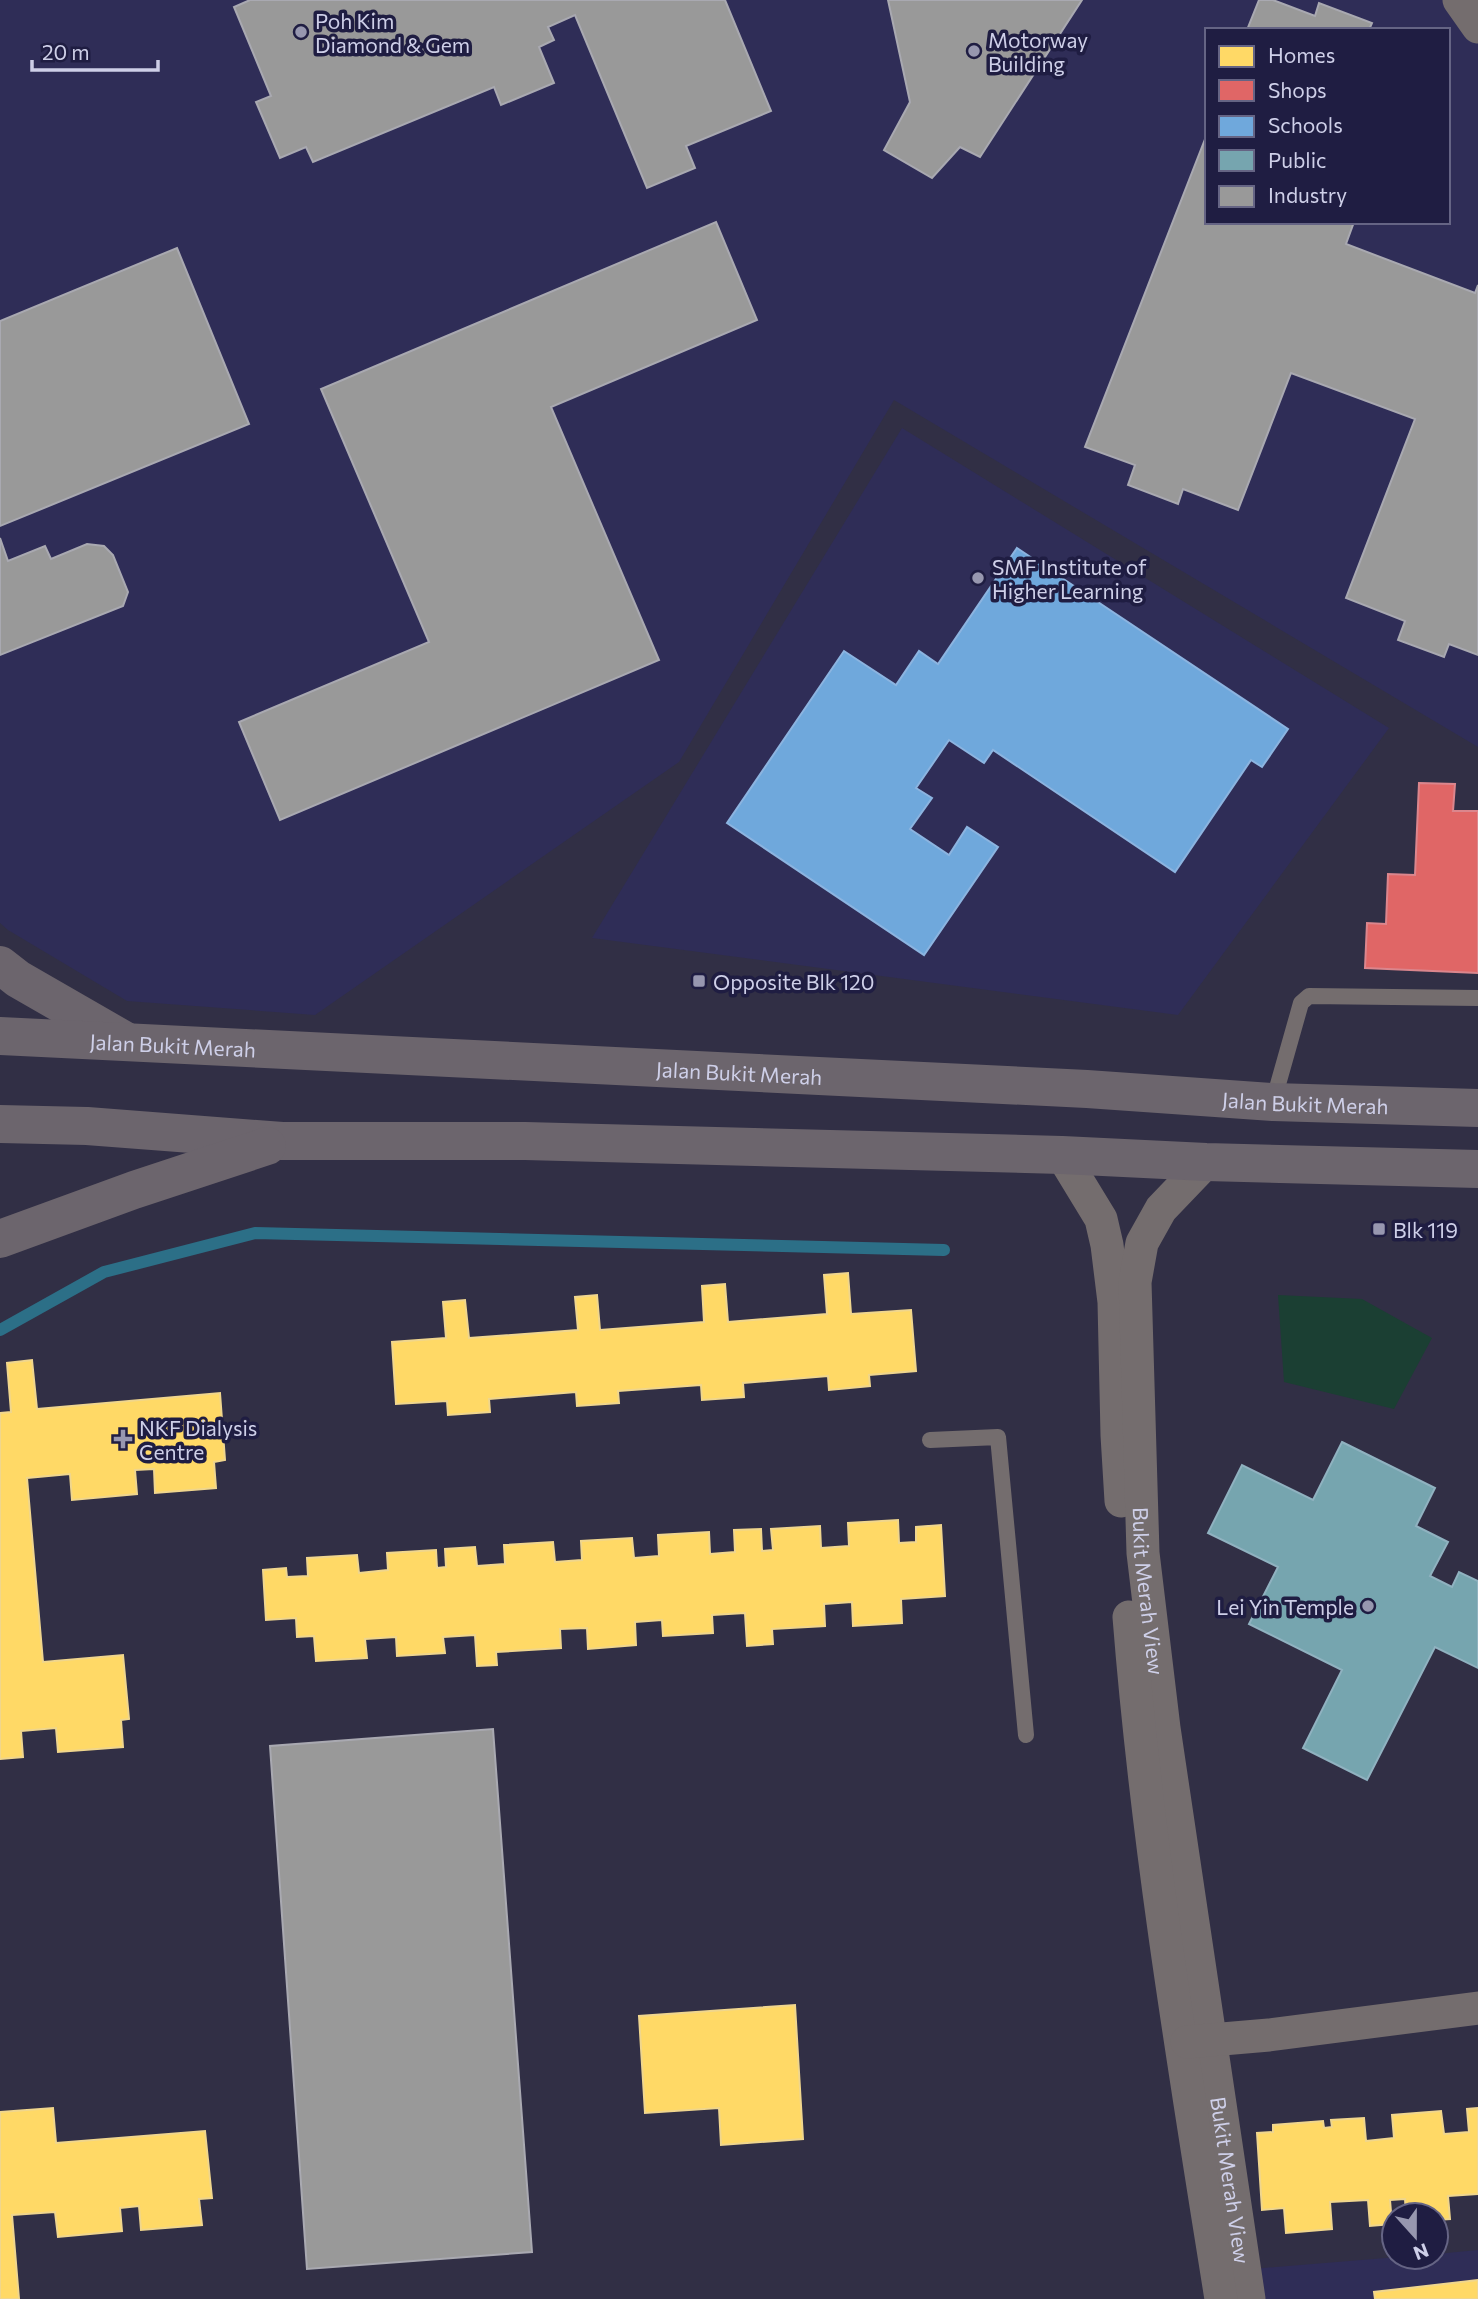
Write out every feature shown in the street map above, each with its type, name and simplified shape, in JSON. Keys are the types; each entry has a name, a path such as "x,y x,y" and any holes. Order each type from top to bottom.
{"main road":[{"path":"0,965 18,979 128,1043"},
{"name":"Jalan Bukit Merah","path":"0,1036 1073,1088 1273,1102 1478,1108"},
{"path":"0,1124 87,1126 282,1141 525,1141 1478,1169"},
{"path":"0,1239 109,1198 282,1141"}],"street":[{"path":"1459,0 1478,27"},
{"name":"Bukit Merah View","path":"1062,1155 1101,1219 1108,1245 1113,1282 1116,1435 1151,1729 1197,2052 1221,2299"},
{"name":"Bukit Merah View","path":"1151,1729 1135,1282 1142,1243 1161,1209 1206,1162"},
{"path":"1197,2052 1269,2035 1478,2008"},
{"path":"1197,2052 1478,2027"},
{"name":"Bukit Merah View","path":"1197,2052 1249,2299"}],"lane":[{"path":"1273,1102 1301,1003 1309,996 1478,998"},
{"path":"930,1440 998,1437 1026,1735"}],"shaded area":[{"path":"0,0 1478,0 1478,747 894,400 679,762 315,1015 127,1001 0,923"},
{"name":"SMF Institute of Higher Learning","path":"902,428 1389,728 1178,1015 592,938"},
{"path":"1478,2250 1478,2299 1257,2299 1252,2269 1380,2258 1380,2271 1450,2271 1450,2253"}],"green space":[{"path":"1278,1295 1362,1299 1432,1338 1394,1409 1284,1382"}],"building: Homes":[{"path":"848,1273 851,1314 911,1310 916,1371 869,1375 870,1386 829,1390 828,1376 743,1383 744,1397 702,1400 701,1385 618,1391 619,1403 577,1406 576,1392 489,1399 490,1412 448,1415 447,1401 396,1404 392,1342 446,1338 443,1302 465,1300 469,1338 578,1330 575,1297 597,1295 600,1330 704,1322 702,1286 725,1284 728,1322 827,1314 824,1275"},
{"path":"32,1360 37,1409 220,1393 225,1460 214,1462 216,1488 155,1493 154,1469 135,1470 137,1494 72,1500 70,1474 27,1478 43,1662 123,1655 129,1719 121,1720 123,1747 58,1752 56,1728 21,1731 23,1757 0,1759 0,1413 11,1412 7,1363"},
{"path":"898,1520 899,1543 916,1542 916,1527 941,1525 945,1596 901,1599 902,1623 853,1626 852,1602 824,1604 825,1626 772,1629 773,1644 747,1646 745,1613 712,1615 713,1633 663,1636 662,1620 635,1622 636,1645 588,1649 587,1628 560,1629 561,1648 496,1652 497,1665 477,1666 475,1635 443,1637 445,1653 397,1656 396,1637 365,1639 367,1658 316,1661 314,1636 297,1637 296,1618 266,1620 263,1570 286,1568 287,1577 308,1576 307,1558 357,1555 359,1573 388,1570 387,1553 436,1550 437,1568 446,1567 445,1549 475,1547 477,1566 505,1564 504,1545 553,1542 555,1562 582,1560 581,1541 632,1538 634,1558 659,1556 658,1535 709,1532 710,1554 735,1552 734,1530 761,1529 762,1551 773,1550 771,1529 820,1526 821,1548 849,1546 848,1523"},
{"path":"795,2005 803,2139 721,2145 719,2108 645,2113 639,2016"},
{"path":"53,2108 56,2143 205,2131 212,2198 199,2199 202,2225 141,2230 139,2206 120,2208 122,2231 58,2237 55,2212 12,2215 19,2299 0,2299 0,2112"},
{"path":"1478,2108 1478,2194 1448,2196 1448,2201 1380,2201 1380,2225 1370,2226 1368,2200 1330,2202 1332,2229 1286,2233 1284,2208 1262,2210 1257,2133 1273,2132 1273,2125 1323,2121 1324,2128 1332,2127 1331,2120 1364,2118 1366,2141 1394,2138 1392,2115 1441,2111 1444,2134 1469,2132 1467,2109"},
{"path":"1478,2280 1478,2299 1375,2299 1374,2292"}],"building: Shops":[{"path":"1419,783 1455,784 1453,811 1478,811 1478,973 1365,968 1367,923 1386,924 1388,874 1415,875"}],"building: Schools":[{"path":"1017,548 1288,729 1262,767 1251,760 1175,872 993,750 984,763 949,740 916,788 932,798 910,829 949,855 967,827 998,847 924,955 727,823 844,651 896,685 919,651 938,664"}],"building: Public":[{"name":"Lei Yin Temple","path":"1342,1442 1435,1488 1416,1526 1448,1542 1430,1576 1452,1587 1459,1572 1478,1581 1478,1668 1435,1647 1367,1780 1303,1748 1342,1670 1249,1624 1278,1567 1208,1533 1242,1465 1313,1500"}],"building: Industry":[{"path":"250,0 725,0 771,111 686,146 695,168 647,188 575,15 548,27 554,40 539,47 554,83 501,105 494,87 313,162 306,147 280,158 256,102 271,96 234,7"},
{"name":"Motorway Building","path":"888,0 1082,0 980,157 960,147 932,178 884,150 910,102"},
{"path":"1259,0 1273,0 1315,16 1319,3 1372,23 1370,28 1248,28"},
{"path":"1205,139 1205,224 1353,224 1346,244 1475,293 1478,285 1478,655 1449,644 1444,657 1398,640 1405,621 1346,598 1415,419 1291,373 1238,510 1183,489 1178,504 1128,485 1135,465 1085,447"},
{"path":"716,222 757,320 551,407 659,660 280,820 239,722 429,642 321,389"},
{"path":"177,248 249,424 0,526 0,321"},
{"path":"0,538 8,561 45,546 51,559 87,544 104,546 113,555 128,592 123,606 0,655"},
{"path":"493,1729 532,2252 307,2269 270,1746"}],"waterway":[{"path":"0,1330 104,1272 255,1233 944,1250"}],"place":[{"name":"Poh Kim Diamond & Gem","path":"301,32"},
{"name":"Motorway Building","path":"974,51"},
{"name":"SMF Institute of Higher Learning","path":"978,578"},
{"name":"Opposite Blk 120","path":"699,981"},
{"name":"Blk 119","path":"1379,1229"},
{"name":"NKF Dialysis Centre","path":"123,1439"},
{"name":"Lei Yin Temple","path":"1368,1606"}]}
